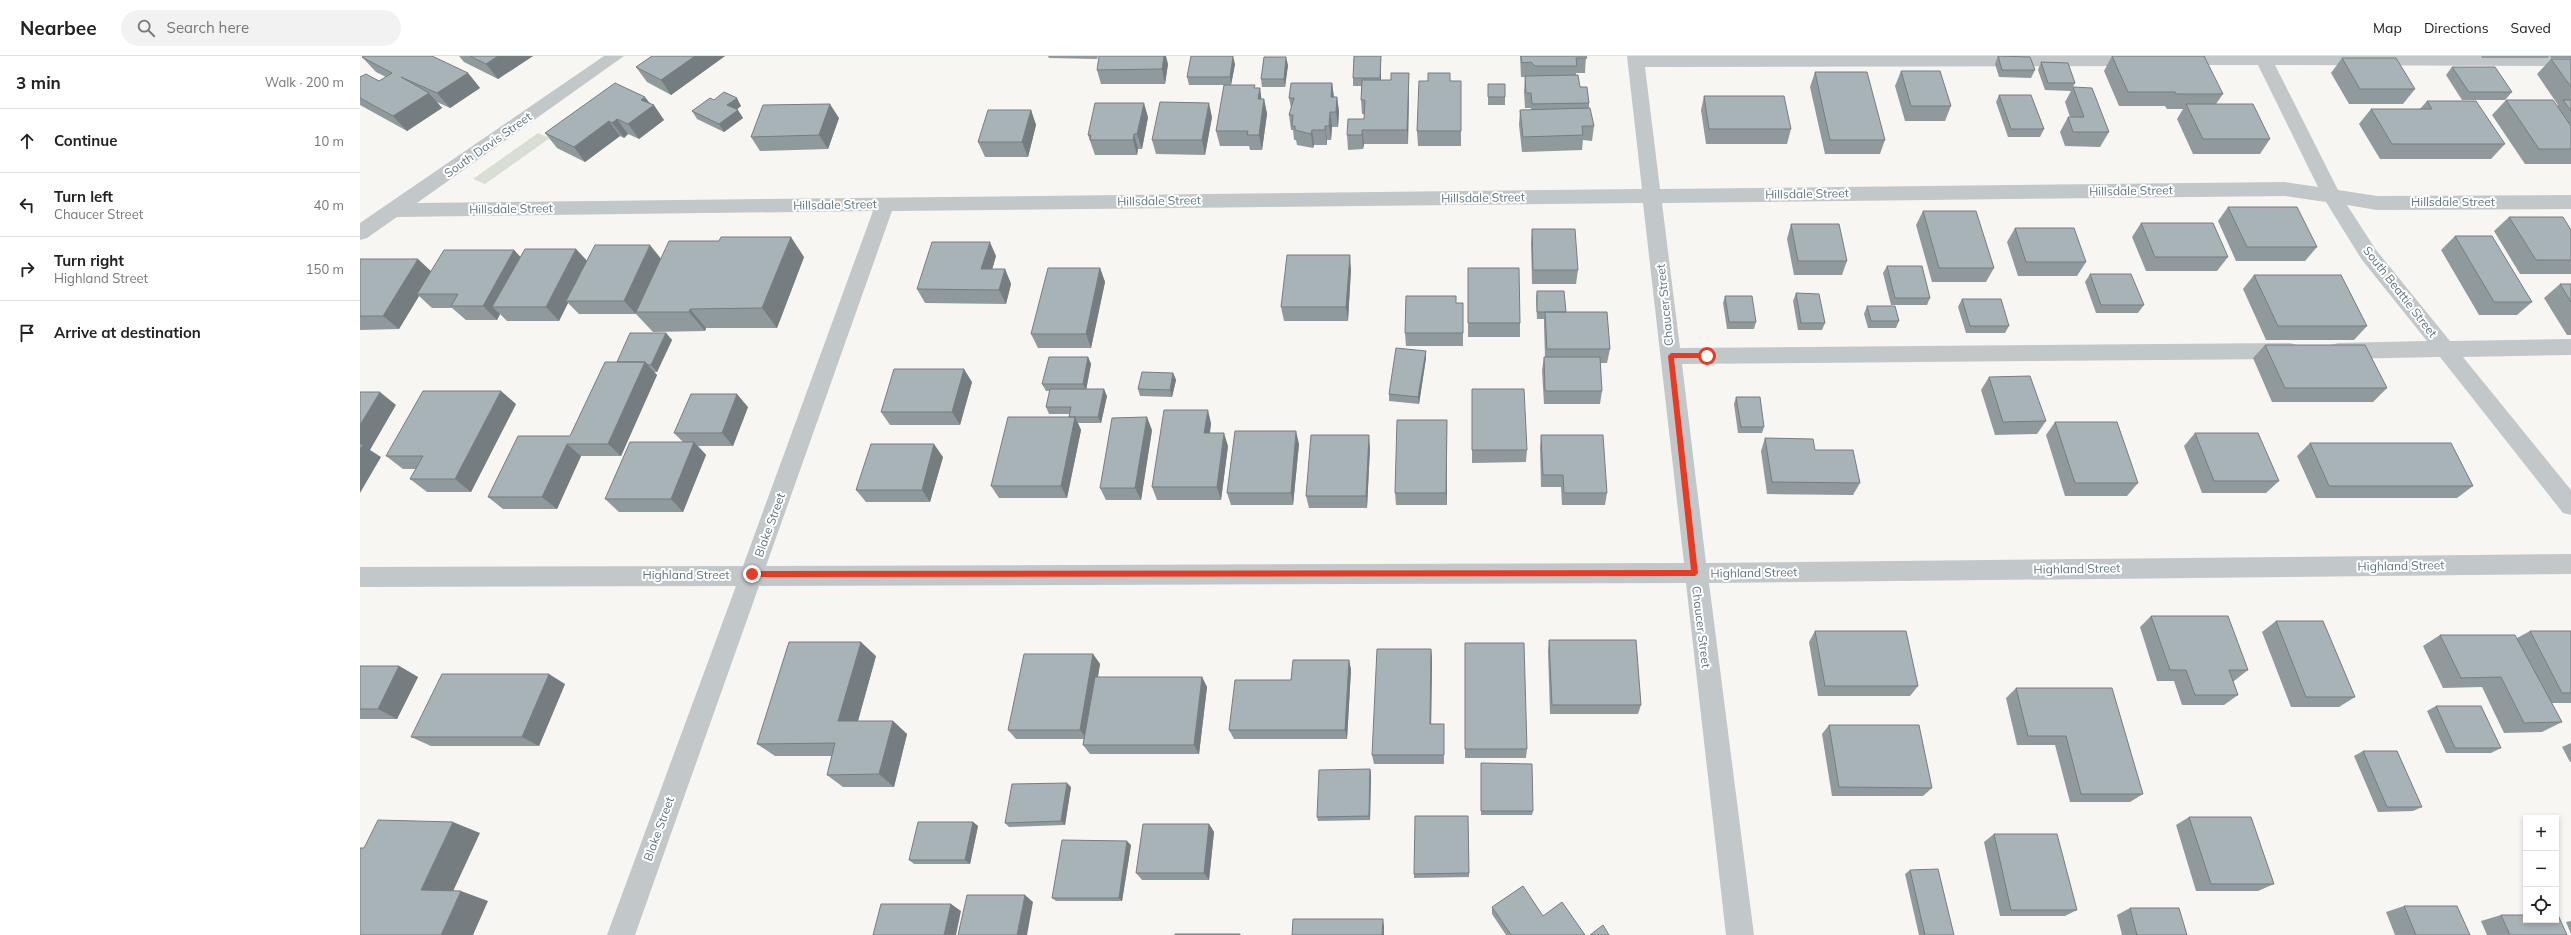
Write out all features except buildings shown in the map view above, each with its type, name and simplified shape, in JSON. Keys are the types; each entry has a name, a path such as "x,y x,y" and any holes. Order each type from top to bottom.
{"street":[{"name":"South Davis Street","path":"360,233 616,56"},
{"path":"1635,58 2157,60 2263,58 2571,60"},
{"name":"Chaucer Street","path":"1635,58 1654,196 1695,573 1740,935"},
{"name":"South Beattie Street","path":"2263,58 2332,196 2369,255 2571,506"},
{"name":"Hillsdale Street","path":"393,210 2285,189 2377,203 2571,202"},
{"name":"Blake Street","path":"621,935 885,204"},
{"path":"1671,356 2445,350 2571,347"},
{"name":"Highland Street","path":"360,577 752,574 1695,573 2571,564"}],"shaded area":[{"path":"538,133 550,138 485,184 473,179"}],"route":[{"path":"752,574 1695,573 1671,356 1707,356"}]}
